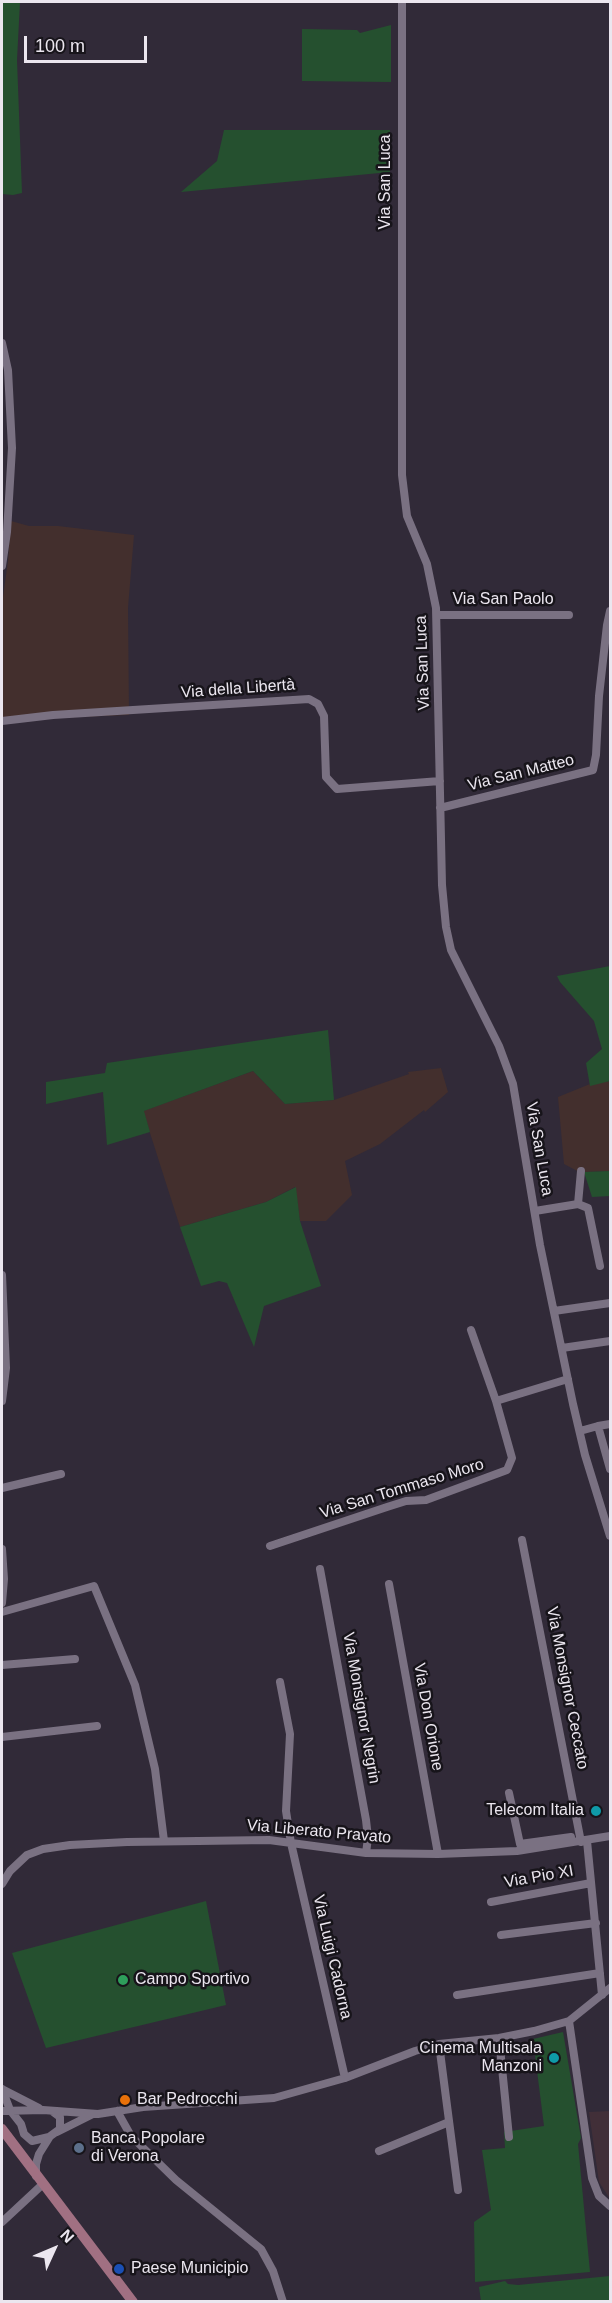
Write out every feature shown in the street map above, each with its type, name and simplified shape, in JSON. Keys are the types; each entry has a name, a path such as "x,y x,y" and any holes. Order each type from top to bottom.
{"main road":[{"path":"2,2130 133,2301"}],"street":[{"name":"Via San Luca","path":"402,2 402,475 407,516 427,564 437,615 442,885 451,950 507,1065 522,1132 568,1379 580,1431 606,1511 610,1536"},
{"path":"2,342 8,370 12,448 7,532 2,566"},
{"name":"Via San Matteo","path":"440,808 593,770 599,696 610,611"},
{"name":"Via San Paolo","path":"437,615 569,615"},
{"name":"Via della Libertà","path":"2,721 53,715 309,699 318,704 324,716 326,777 337,789 440,782"},
{"path":"578,1204 581,1171"},
{"path":"535,1211 578,1204 588,1208 600,1266"},
{"path":"2,1275 6,1368 2,1401"},
{"path":"554,1311 610,1303"},
{"name":"Via San Tommaso Moro","path":"270,1546 387,1507 426,1500 507,1470 512,1458 496,1401 471,1330"},
{"path":"562,1348 610,1341"},
{"path":"496,1401 568,1379"},
{"path":"580,1431 610,1424"},
{"path":"598,1426 610,1468"},
{"path":"2,1488 61,1474"},
{"name":"Via Monsignor Ceccato","path":"522,1540 591,1883 602,1995"},
{"path":"2,1550 4,1579 2,1603"},
{"name":"Via Monsignor Negrin","path":"320,1569 366,1820 366,1853"},
{"name":"Via Don Orione","path":"388,1584 438,1854"},
{"path":"2,1611 94,1586 135,1685 155,1769 164,1841"},
{"path":"2,1665 75,1659"},
{"name":"Via Luigi Cadorna","path":"280,1682 290,1734 286,1811 291,1843 345,2078"},
{"path":"2,1737 97,1726"},
{"path":"509,1793 520,1844 583,1840"},
{"name":"Via Liberato Pravato","path":"2,1884 10,1871 27,1855 43,1849 70,1845 269,1840 366,1853 438,1854 517,1851 610,1836"},
{"name":"Via Pio XI","path":"491,1902 591,1883"},
{"path":"501,1935 596,1923"},
{"path":"457,1995 600,1972"},
{"path":"2,2130 12,2116 23,2111 46,2110 93,2114 143,2107 274,2098 345,2078 439,2044 500,2038 569,2021 610,1988"},
{"path":"569,2021 592,2178 599,2196 610,2206"},
{"path":"500,2038 509,2137"},
{"path":"439,2044 458,2190"},
{"path":"2,2089 60,2117 62,2125 39,2154 36,2164 39,2180 2,2222"},
{"path":"2,2089 12,2116 27,2138 36,2142"},
{"path":"12,2116 46,2110"},
{"path":"117,2111 131,2136 169,2173 261,2249 273,2271 283,2301"},
{"path":"13,2143 36,2142 93,2114"},
{"path":"379,2151 449,2122"}],"shaded area":[{"path":"11,521 29,526 58,526 134,535 128,608 129,715 2,720 2,604"},
{"path":"441,1068 448,1092 425,1112 424,1110 380,1144 345,1161 352,1195 326,1221 300,1221 295,1187 266,1202 180,1227 143,1111 253,1071 285,1104 334,1100 409,1074 408,1072"},
{"path":"610,1081 610,1171 585,1172 585,1175 564,1164 558,1097 590,1084"},
{"path":"610,2111 610,2199 599,2182 589,2112"}],"green space":[{"path":"2,2 20,2 17,60 22,193 13,195 2,194"},
{"path":"391,25 391,82 302,81 302,29 357,30 360,33"},
{"path":"224,130 390,130 390,172 181,192 217,161"},
{"path":"610,966 610,1081 590,1086 586,1063 602,1049 594,1021 557,976"},
{"path":"328,1030 334,1100 285,1104 253,1071 144,1111 150,1132 107,1145 103,1092 46,1104 46,1082 105,1073 107,1063"},
{"path":"610,1171 610,1196 592,1197 584,1172"},
{"path":"296,1187 300,1221 321,1286 264,1306 254,1347 227,1283 219,1281 201,1286 180,1227 266,1202"},
{"path":"206,1901 226,2005 46,2048 12,1953"},
{"path":"563,2032 581,2138 578,2144 590,2272 475,2282 474,2222 491,2210 482,2150 505,2148 504,2132 544,2126 533,2039"},
{"path":"610,2276 610,2301 481,2301 479,2287 505,2281 508,2284 518,2285"}],"place":[{"name":"Telecom Italia","path":"596,1811"},
{"name":"Campo Sportivo","path":"123,1980"},
{"name":"Cinema Multisala Manzoni","path":"554,2058"},
{"name":"Bar Pedrocchi","path":"125,2100"},
{"name":"Banca Popolare di Verona","path":"79,2148"},
{"name":"Paese Municipio","path":"119,2269"}]}
